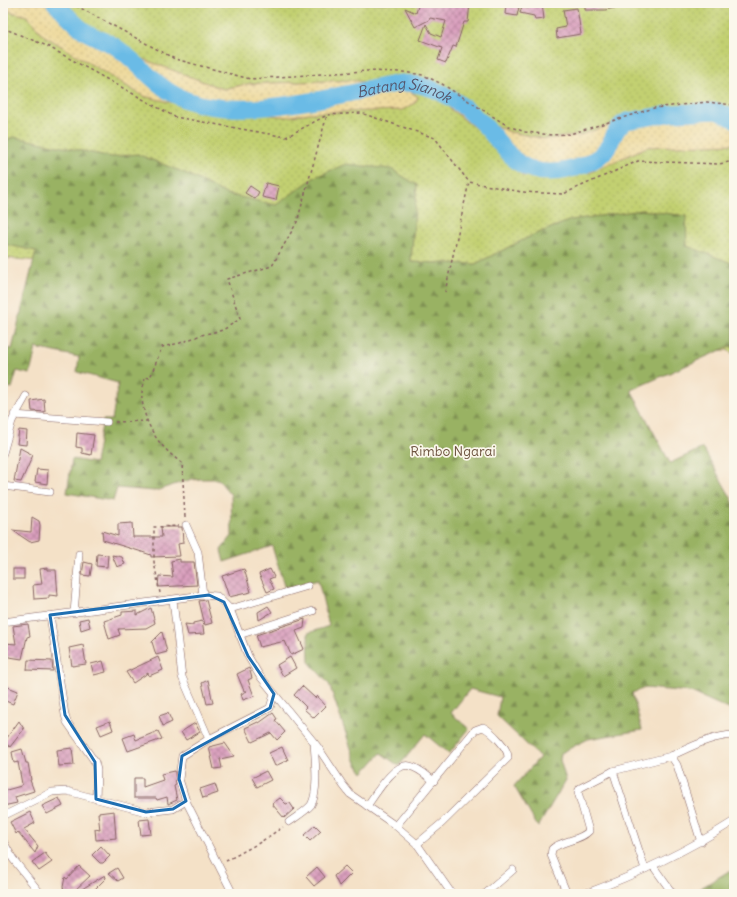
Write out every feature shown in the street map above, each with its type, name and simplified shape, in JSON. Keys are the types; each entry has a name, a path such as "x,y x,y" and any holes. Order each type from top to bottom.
{"street":[{"path":"3,453 14,415 26,396"},
{"path":"14,415 107,422"},
{"path":"3,486 50,492"},
{"path":"186,525 198,552 203,595"},
{"path":"74,613 79,554"},
{"path":"230,609 308,586"},
{"path":"3,622 161,600 173,600 203,595 217,596 230,609 239,635 255,669 281,704 314,742 350,794 396,826 417,844 452,894"},
{"path":"173,600 182,677 209,739"},
{"path":"239,635 313,611"},
{"path":"50,616 65,715 68,722 95,762 97,770 96,799"},
{"path":"270,708 274,694"},
{"path":"233,894 186,801 179,779 182,756 209,739 270,708 281,704"},
{"path":"396,826 475,730 483,727 488,729 507,751 508,754 506,761 417,844"},
{"path":"567,894 551,855 552,849 558,844 585,835 589,831 578,792 580,788 613,771 671,756 707,740 724,735 734,735"},
{"path":"289,822 310,806 313,800 315,789 314,742"},
{"path":"671,756 677,765 701,842"},
{"path":"367,806 396,769 403,765 411,766 434,781"},
{"path":"613,771 645,869"},
{"path":"3,816 52,792 67,791 146,812 159,812 173,809 186,801"},
{"path":"584,894 653,866 701,842 734,822"},
{"path":"3,841 13,859 41,894"},
{"path":"653,866 673,894"},
{"path":"485,894 513,870"}],"path":[{"path":"71,3 175,59 250,79 366,71 403,72 423,75 442,84 508,126 525,132 552,135 570,134 654,108 707,102 734,106"},
{"path":"3,28 47,46 176,117 286,137 327,115 361,113 435,138 469,182 522,192 563,194 638,161 719,164 734,160"},
{"path":"161,600 154,562 154,528 186,525 182,463 169,454 156,440 147,421 142,397 145,377 150,378 162,346 180,343 201,335 222,330 240,319 227,279 272,266 297,222 327,115"},
{"path":"445,292 469,182"},
{"path":"107,422 147,421"},
{"path":"219,864 259,843 289,822"}],"highlighted area":[{"path":"209,595 224,602 248,656 274,694 270,708 182,756 179,779 186,801 173,809 146,812 96,799 95,762 65,715 50,615"}],"green space":[{"path":"3,3 734,3 734,354 727,350 706,351 195,480 174,463 143,370 39,261 3,258"},
{"name":"Rimbo Ngarai","path":"14,137 112,157 137,154 185,173 226,194 276,205 315,177 346,164 391,169 417,185 411,262 475,264 531,236 571,220 642,210 686,216 687,246 734,264 734,348 730,346 631,390 670,463 703,448 734,503 734,721 733,711 691,692 645,688 632,693 642,730 588,739 561,753 560,760 566,780 538,827 514,786 540,757 497,716 500,697 470,689 451,713 469,729 449,754 425,734 399,766 381,753 363,773 356,763 329,684 309,662 308,633 329,626 318,580 285,589 272,546 224,562 221,550 232,536 231,495 218,479 192,479 155,491 117,488 113,501 67,493 72,459 95,463 103,420 112,420 118,383 77,372 79,357 36,348 30,374 17,371 12,388 3,386 3,356 5,348 12,349 36,251 3,244 3,141"},
{"path":"729,871 734,871 734,894 696,894 694,892"}],"sand":[{"path":"3,3 62,3 83,22 140,58 223,89 247,84 352,80 410,91 418,97 415,103 402,110 309,113 287,117 169,102 143,96 43,35 27,16 3,10"},
{"path":"449,104 510,132 546,139 580,135 621,121 658,111 707,106 734,110 734,144 647,147 591,172 523,176 491,140 450,109"}],"building":[{"path":"419,3 438,6 435,3 470,3 468,22 464,22 456,47 453,46 446,63 438,60 442,48 420,40 426,24 431,33 441,37 446,21 430,18 429,20 415,27 405,8 416,13"},
{"path":"528,3 542,3 544,19 535,20 534,16 520,13 522,6 528,8"},
{"path":"585,3 624,3 624,6 605,10 585,10"},
{"path":"506,5 519,7 517,16 505,14"},
{"path":"577,8 581,34 557,38 556,29 566,27 563,10"},
{"path":"266,183 279,186 276,200 262,197"},
{"path":"250,186 259,192 255,199 245,193"},
{"path":"44,399 45,412 32,411 31,401"},
{"path":"19,430 27,431 26,445 17,444"},
{"path":"77,433 94,435 91,455 82,453 82,448 76,447"},
{"path":"20,448 33,455 21,482 14,481"},
{"path":"37,469 48,470 47,484 35,482"},
{"path":"32,517 39,521 39,540 30,542 12,530 31,532"},
{"path":"132,523 133,537 162,537 161,527 182,527 183,543 178,544 180,556 151,557 151,555 103,540 102,531 118,536 118,524"},
{"path":"97,554 108,555 107,567 96,566"},
{"path":"112,555 122,557 125,564 117,567"},
{"path":"180,559 180,562 194,562 197,585 158,587 159,576 173,577 171,561"},
{"path":"84,562 92,564 90,576 82,575"},
{"path":"47,568 47,570 56,570 58,596 49,595 49,598 34,599 33,585 42,584 40,569"},
{"path":"13,569 24,569 24,579 13,579"},
{"path":"244,569 251,592 229,597 222,576"},
{"path":"270,569 274,577 269,579 274,589 267,592 259,574"},
{"path":"206,600 212,623 205,625 199,601"},
{"path":"268,606 272,612 259,620 258,612"},
{"path":"151,608 155,623 146,628 118,629 120,635 109,639 104,621 122,615 122,612 137,611 137,615"},
{"path":"88,618 90,627 81,630 79,620"},
{"path":"305,619 304,628 296,631 304,649 291,655 285,641 260,647 256,635"},
{"path":"202,621 204,634 188,635 185,624 193,625 193,623"},
{"path":"28,624 30,636 27,637 22,659 3,656 5,643 16,644 13,626"},
{"path":"162,632 167,652 156,655 152,642"},
{"path":"83,645 86,664 72,666 69,648"},
{"path":"158,657 163,670 149,676 148,673 133,683 126,672"},
{"path":"290,657 296,668 283,676 277,665"},
{"path":"28,660 52,661 53,671 27,670"},
{"path":"103,661 106,672 94,675 91,664"},
{"path":"249,668 252,678 248,680 254,696 243,700 241,694 247,691 244,691 237,674"},
{"path":"208,680 213,703 207,704 202,683"},
{"path":"3,685 18,691 13,704 3,700"},
{"path":"302,686 315,698 317,696 326,706 314,718 304,709 306,707 294,695"},
{"path":"168,713 172,722 163,726 159,716"},
{"path":"273,713 277,719 275,720 285,732 277,740 271,733 252,742 245,728 258,722 259,723"},
{"path":"19,721 24,729 10,747 4,742"},
{"path":"110,721 113,730 101,735 97,726"},
{"path":"195,723 200,732 186,740 181,732"},
{"path":"158,731 162,739 128,751 123,738 134,734 136,740"},
{"path":"225,743 234,756 220,759 222,768 214,769 209,747"},
{"path":"282,747 288,760 275,766 269,753"},
{"path":"72,748 74,765 59,766 57,750"},
{"path":"22,749 26,763 28,763 30,780 34,791 15,797 17,803 3,806 3,791 21,786 22,784 18,762 14,763 12,752"},
{"path":"175,771 176,785 174,786 177,800 168,804 167,797 157,800 156,798 134,798 134,778 143,778 143,787 163,780 161,774"},
{"path":"266,771 271,780 257,787 252,778"},
{"path":"215,784 218,793 203,798 200,789"},
{"path":"59,798 63,806 47,814 42,806"},
{"path":"280,798 286,804 290,803 294,809 284,818 272,804"},
{"path":"114,811 116,838 96,840 95,829 100,830 98,813"},
{"path":"30,812 35,823 24,829 38,846 35,853 18,832 16,834 10,822"},
{"path":"149,819 151,834 141,835 139,820"},
{"path":"315,825 321,831 310,841 304,835"},
{"path":"101,846 110,856 103,863 100,863 92,855"},
{"path":"45,853 52,862 39,871 32,862"},
{"path":"79,866 90,876 75,890 77,892 105,875 106,878 90,894 65,894 63,887 65,877 67,879"},
{"path":"345,866 352,873 339,886 334,876"},
{"path":"317,867 325,877 314,886 306,877"},
{"path":"117,868 123,878 118,881 109,873"}],"waterway":[{"name":"Batang Sianok","path":"55,3 82,29 116,47 170,92 194,103 222,108 252,108 316,100 402,83 413,84 434,90 454,100 480,121 518,162 527,168 538,171 563,171 584,165 594,160 601,156 620,126 627,121 673,113 717,111 734,119"}]}
